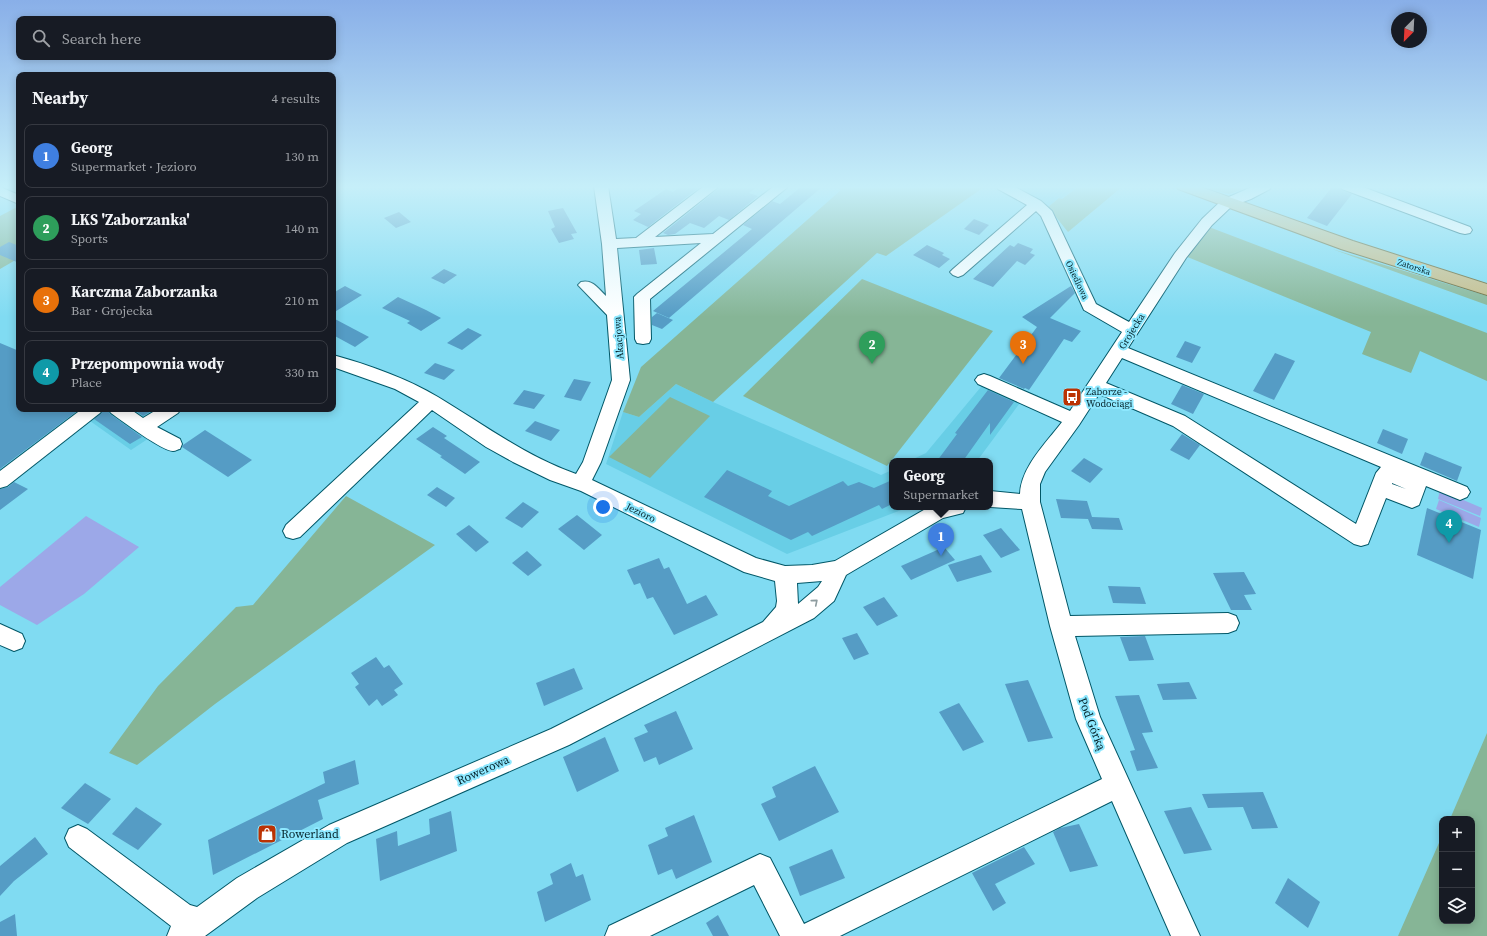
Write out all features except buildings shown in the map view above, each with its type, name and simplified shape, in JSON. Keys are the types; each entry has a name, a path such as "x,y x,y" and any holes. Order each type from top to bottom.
{"main road":[{"name":"Zatorska","path":"1305,230 1487,290"}],"street":[{"name":"Akacjowa","path":"581,483 592,462 621,380 607,230"},
{"path":"640,242 656,230"},
{"path":"643,339 642,297 728,230"},
{"path":"958,272 1007,230"},
{"name":"Osiedlowa","path":"1054,230 1090,307 1131,330"},
{"name":"Grojecka","path":"1030,502 1030,484 1037,469 1073,420 1191,240 1200,230"},
{"path":"609,244 718,238"},
{"path":"586,285 616,315"},
{"path":"1119,351 1460,492"},
{"name":"Jezioro","path":"336,362 401,385 431,400 493,442 557,475 581,483 751,566 785,575 812,574 840,569 937,512 945,510"},
{"path":"984,380 1073,420"},
{"path":"1096,386 1179,421 1361,538 1380,487"},
{"path":"293,531 431,400"},
{"path":"0,481 90,412"},
{"path":"121,412 143,427 173,444"},
{"path":"143,427 167,412"},
{"path":"993,499 1030,502"},
{"name":"Pod Górką","path":"1030,502 1035,516 1061,626 1088,719 1186,936"},
{"name":"Rowerowa","path":"191,931 247,888 338,834 560,737 806,610 826,594 840,569"},
{"name":"Rowerowa","path":"770,629 786,611 788,601 785,575"},
{"path":"1061,626 1228,623"},
{"path":"810,936 1118,785"},
{"path":"78,838 184,918 191,931"},
{"path":"619,936 760,868 795,936"}],"shaded area":[{"path":"990,376 1028,392 979,458 915,458 926,453"},
{"path":"676,384 713,402 881,475 889,471 889,510 901,510 787,554 606,464 623,412 639,417"},
{"path":"103,412 176,412 156,425 163,429 131,450 90,421"},
{"path":"1440,490 1482,508 1480,516 1438,499"},
{"path":"1439,500 1481,518 1479,527 1436,509"},
{"path":"86,516 139,547 84,594 37,625 0,605 0,587"}],"green space":[{"path":"0,230 16,230 16,260 0,269"},
{"path":"796,230 923,230 886,256 877,253 713,402 676,384 639,417 623,412 641,367"},
{"path":"1207,230 1216,230 1487,333 1487,381 1420,351 1411,373 1362,354 1371,332 1185,256"},
{"path":"1332,249 1487,296 1487,305"},
{"path":"862,279 993,331 893,458 889,458 889,463 887,466 743,396"},
{"path":"670,397 710,416 650,478 609,457"},
{"path":"346,496 435,545 215,704 137,765 109,753 158,686 236,607 253,605"},
{"path":"1487,733 1487,936 1398,936 1439,843 1439,924 1475,924 1475,816 1451,816"}],"place":[{"name":"LKS 'Zaborzanka'","path":"872,364"},
{"name":"Karczma Zaborzanka","path":"1023,364"},
{"name":"Zaborze - Wodociągi","path":"1072,397"},
{"name":"Przepompownia wody","path":"1449,543"},
{"name":"Georg","path":"941,556"},
{"name":"Rowerland","path":"267,834"}]}
